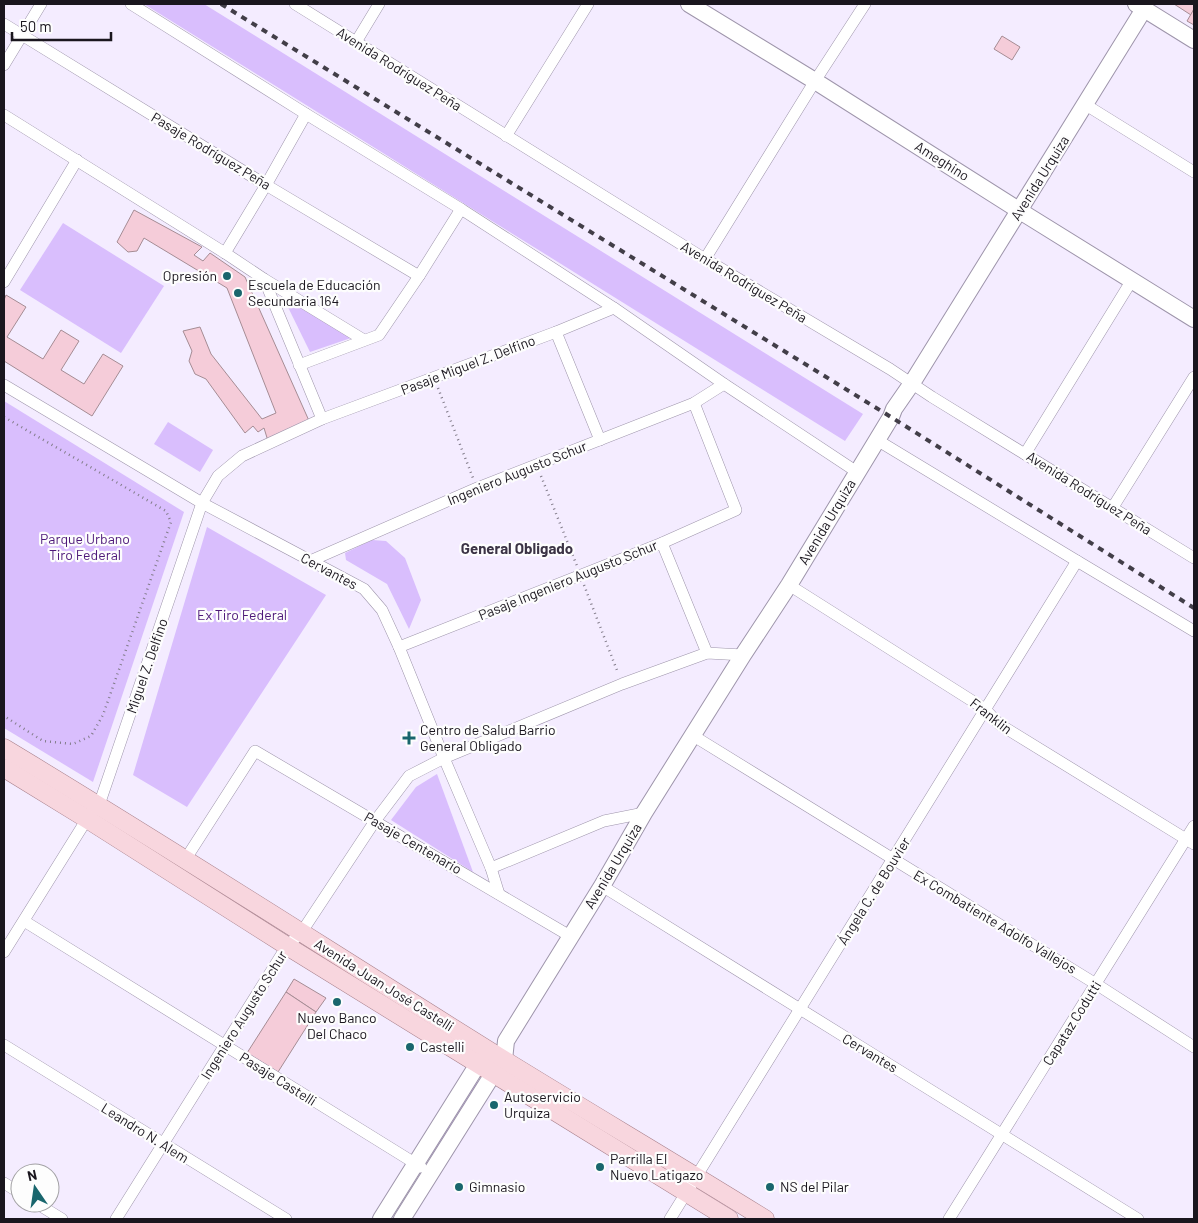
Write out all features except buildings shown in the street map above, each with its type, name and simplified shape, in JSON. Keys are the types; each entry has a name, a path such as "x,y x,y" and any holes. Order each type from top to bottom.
{"main road":[{"name":"Avenida Juan José Castelli","path":"4,748 99,805 497,1055 765,1219"},
{"name":"Avenida Juan José Castelli","path":"4,768 287,946 729,1219"}],"street":[{"path":"4,65 41,4"},
{"path":"131,4 461,209 614,308 857,472"},
{"name":"Avenida Rodríguez Peña","path":"294,4 705,259 890,369 932,397 1194,558"},
{"path":"356,42 379,4"},
{"path":"506,136 588,4"},
{"name":"Ameghino","path":"689,4 1194,318"},
{"path":"705,259 865,4"},
{"path":"1142,5 1194,40"},
{"name":"Avenida Urquiza","path":"497,1055 602,886 644,813 789,585 894,409 1086,104 1142,5"},
{"name":"Pasaje Rodríguez Peña","path":"4,24 266,186 419,276"},
{"path":"1086,104 1194,172"},
{"path":"225,253 266,186 306,114"},
{"path":"4,115 225,253 264,280 364,340"},
{"path":"4,282 77,160"},
{"path":"299,365 379,334 419,276 461,209"},
{"path":"264,280 322,419"},
{"path":"1025,454 1132,280"},
{"name":"Pasaje Miguel Z. Delfino","path":"322,419 556,332 614,308"},
{"path":"556,332 600,440"},
{"path":"1113,507 1194,378"},
{"name":"Ingeniero Augusto Schur","path":"310,561 477,488 694,404 724,384"},
{"name":"Cervantes","path":"4,385 202,503 364,589 382,610 399,647 491,868 499,894"},
{"name":"Pasaje Ingeniero Augusto Schur","path":"399,647 662,543 736,510 694,404"},
{"name":"Miguel Z. Delfino","path":"4,952 87,819 99,805 202,503 218,476 242,456 322,419"},
{"path":"877,440 1194,631"},
{"path":"662,543 707,653 743,655"},
{"name":"Ángela C. de Bouvier","path":"670,1219 1077,561"},
{"name":"Franklin","path":"789,585 985,709 998,724 1190,841"},
{"name":"Ingeniero Augusto Schur","path":"116,1219 287,946 301,933 375,821 409,776 444,758 622,684 707,653"},
{"name":"Ex Combatiente Adolfo Vallejos","path":"692,736 1096,984 1194,1047"},
{"name":"Pasaje Centenario","path":"185,860 255,751 570,936"},
{"path":"491,868 604,821 644,813"},
{"name":"Capataz Codutti","path":"949,1219 1096,984 1190,841 1194,826"},
{"name":"Cervantes","path":"602,886 1138,1219"},
{"name":"Pasaje Castelli","path":"24,921 431,1173"},
{"name":"Leandro N. Alem","path":"4,1046 286,1219"},
{"path":"381,1219 478,1064 497,1055"},
{"path":"402,1219 493,1074 497,1055"}],"path":[{"path":"434,377 477,488"},
{"path":"4,417 166,511 171,522 103,714 91,736 73,744 43,741 4,716"}],"green space":[{"path":"144,4 204,4 863,414 845,441"},
{"path":"63,223 164,286 121,353 20,290"},
{"path":"283,297 351,338 310,352"},
{"name":"Parque Urbano Tiro Federal","path":"4,401 184,512 93,782 4,728"},
{"path":"168,422 213,450 200,472 154,444"},
{"name":"Ex Tiro Federal","path":"207,527 326,595 187,807 133,775"},
{"path":"372,540 386,541 405,558 421,600 409,629 387,584 346,560 345,553"},
{"path":"437,774 473,872 391,820 416,787"},
{"path":"474,1080 478,1083 432,1159 428,1156"}],"railway":[{"path":"221,4 891,417 1194,608"}],"place":[{"name":"Opresión","path":"227,276"},
{"name":"Escuela de Educación Secundaria 164","path":"238,293"},
{"name":"Centro de Salud Barrio General Obligado","path":"409,738"},
{"name":"Nuevo Banco Del Chaco","path":"337,1002"},
{"name":"Castelli","path":"410,1047"},
{"name":"Autoservicio Urquiza","path":"494,1105"},
{"name":"Parrilla El Nuevo Latigazo","path":"600,1167"},
{"name":"Gimnasio","path":"459,1187"},
{"name":"NS del Pilar","path":"770,1187"}],"district":[{"name":"General Obligado","path":"517,549"}]}
